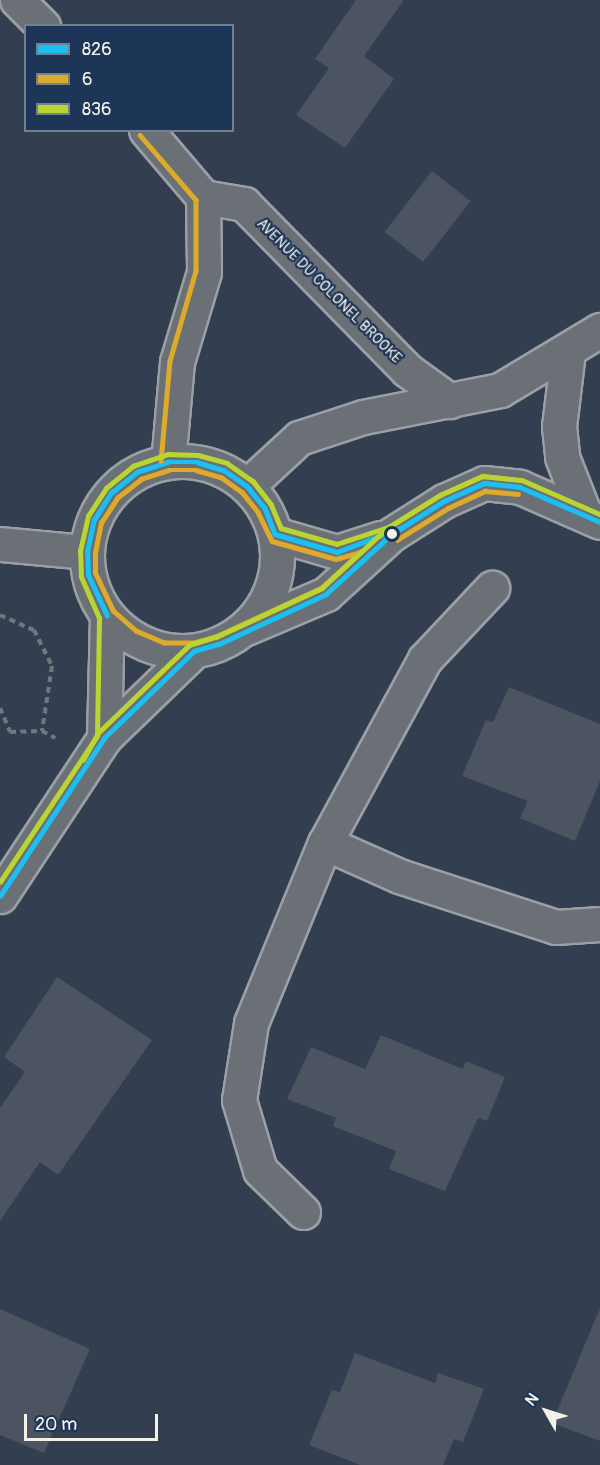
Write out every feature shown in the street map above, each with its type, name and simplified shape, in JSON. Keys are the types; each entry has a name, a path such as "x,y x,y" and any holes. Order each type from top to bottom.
{"main road":[{"path":"17,0 41,24"},
{"path":"148,132 202,197 204,272 177,362 168,462"},
{"name":"AVENUE DU COLONEL BROOKE","path":"202,197 244,204 408,370 450,401"},
{"path":"248,486 299,438 363,417 500,390 568,352 600,330"},
{"path":"568,352 559,426 561,457 592,517"},
{"path":"242,630 260,611 272,588 277,561 275,534 265,508 248,486 224,470 196,462 168,462 137,472 111,493 94,520 87,552 88,575 107,616 132,638 162,650 194,651 219,644 242,630 326,594 392,534 444,501 484,483 520,486 592,517"},
{"path":"275,534 336,552 392,534"},
{"path":"0,544 87,552"},
{"path":"303,1212 260,1170 239,1100 250,1023 325,843 425,659 492,588"},
{"path":"98,749 107,616"},
{"path":"0,896 98,749 194,651"},
{"path":"325,843 399,876 556,927 600,924"}],"path":[{"path":"0,615 34,630 49,656 51,689 42,730"},
{"path":"0,708 10,732 42,730 98,749"}],"building":[{"path":"356,0 404,0 364,56 394,79 345,148 296,115 329,68 315,59"},
{"path":"432,171 471,201 423,262 385,232"},
{"path":"509,687 600,724 600,781 575,841 520,818 528,801 462,776 486,720 493,722"},
{"path":"57,977 152,1040 58,1175 40,1162 0,1221 0,1108 25,1072 4,1057"},
{"path":"381,1035 463,1069 466,1061 505,1077 487,1121 478,1118 445,1191 389,1169 396,1151 333,1126 336,1118 287,1099 311,1047 365,1069"},
{"path":"600,1308 600,1441 552,1423"},
{"path":"0,1309 90,1349 44,1453 0,1435"},
{"path":"355,1353 435,1383 438,1373 484,1389 463,1442 454,1439 443,1465 360,1465 309,1445 332,1390 340,1392"}],"transit line":[{"name":"6","path":"140,135 196,200 196,271 170,361 161,461"},
{"name":"836","path":"0,882 97,736 99,618 81,577 80,551 88,516 106,488 133,466 168,454 198,455 227,463 253,481 271,504 281,528 337,544 389,527 440,495 483,476 522,480 600,514"},
{"name":"826","path":"107,616 88,575 87,552 94,520 111,493 137,472 168,462 197,462 224,470 247,486 265,508 275,534"},
{"name":"6","path":"169,470 196,470 221,477 242,492 258,512 272,541 336,559 361,552 322,588 216,637 193,643 164,643 136,631 113,611 95,573 95,553 101,523 117,498 141,479 169,470"},
{"name":"6","path":"389,527 440,495 482,476 521,480"},
{"name":"826","path":"0,896 104,738 194,651 219,644 326,594 392,534 444,501 484,483 520,487 600,522"},
{"name":"6","path":"397,540 448,508 485,491 518,494"},
{"name":"836","path":"83,760 98,733 189,645 216,637 322,588 388,527"},
{"name":"826","path":"275,534 337,552 403,527"}]}
